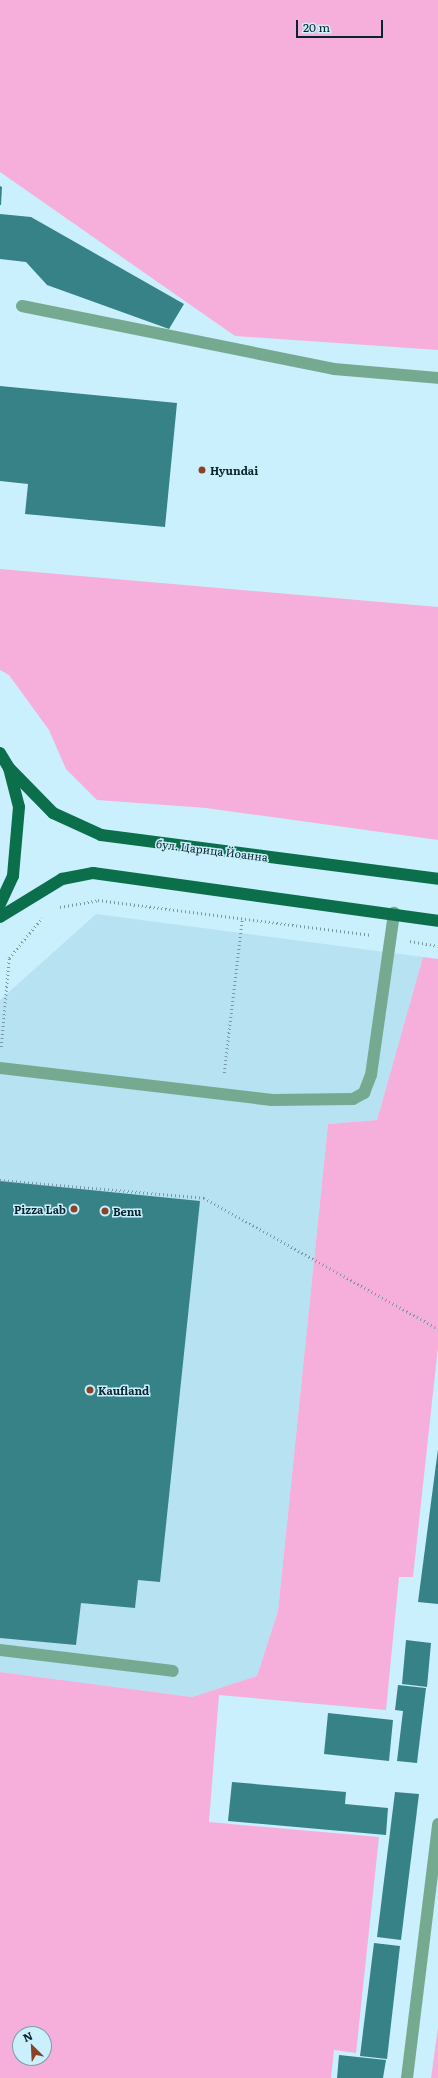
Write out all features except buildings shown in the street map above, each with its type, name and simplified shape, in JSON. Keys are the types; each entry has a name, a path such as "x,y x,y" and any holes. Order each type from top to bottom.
{"main road":[{"path":"0,753 9,768 19,806 18,843 13,876 0,904"},
{"name":"бул. Царица Йоанна","path":"9,768 53,813 100,835 438,879"},
{"path":"0,917 62,879 93,873 394,913 438,921"}],"street":[{"path":"22,306 334,369 438,378"},
{"path":"0,1068 272,1100 332,1102 353,1099 364,1093 371,1075 394,913"},
{"path":"0,1650 173,1670"},
{"path":"408,2078 438,1824"}],"path":[{"path":"53,909 98,900 390,938 438,946"},
{"path":"1,1050 9,958 47,911"},
{"path":"222,1094 242,919"},
{"path":"0,1180 204,1198 438,1330"}],"shaded area":[{"path":"0,0 438,0 438,350 235,336 0,172"},
{"path":"0,569 438,607 438,840 206,808 97,800 66,769 49,730 9,675 0,670"},
{"path":"96,914 423,957 377,1120 328,1124 278,1611 257,1676 192,1697 0,1672 0,1000"},
{"path":"423,957 438,959 438,1347 413,1577 399,1577 386,1710 219,1695 209,1822 379,1837 356,2053 334,2050 331,2078 0,2078 0,1672 192,1697 257,1676 278,1611 328,1124 377,1120"},
{"path":"438,2027 438,2078 431,2078"}],"place":[{"name":"Hyundai","path":"202,470"},
{"name":"Pizza Lab","path":"74,1209"},
{"name":"Benu","path":"105,1211"},
{"name":"Kaufland","path":"90,1390"}]}
